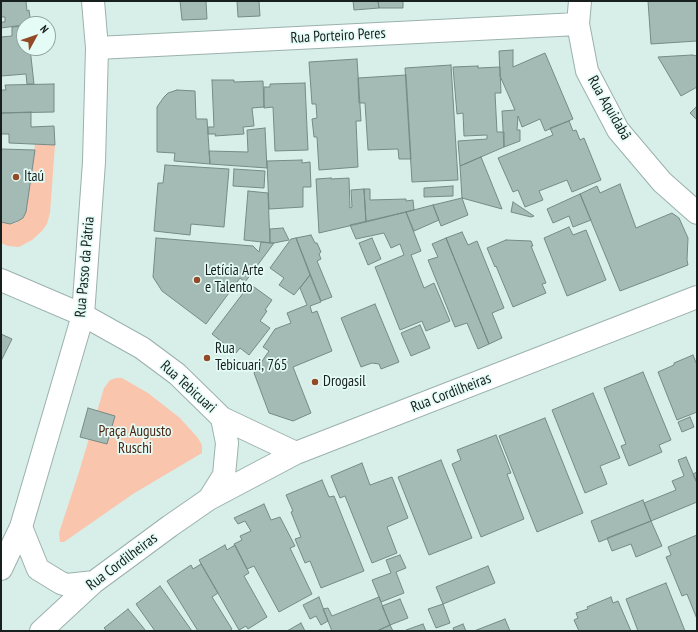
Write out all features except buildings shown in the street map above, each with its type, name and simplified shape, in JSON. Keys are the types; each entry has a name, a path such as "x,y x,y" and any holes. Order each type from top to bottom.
{"street":[{"name":"Rua Passo da Pátria","path":"1,569 21,527 83,315 94,162 97,48 93,1"},
{"name":"Rua Aquidabã","path":"580,1 578,24 587,71 618,130 662,182 697,213"},
{"name":"Rua Porteiro Peres","path":"97,48 578,24"},
{"name":"Rua Tebicuari","path":"1,280 83,315 142,348 177,374 222,418 296,454"},
{"name":"Rua Cordilheiras","path":"41,631 94,582 170,526 209,499 296,454 697,297"},
{"name":"Rua Cordilheiras","path":"209,499 224,475 227,443 222,418"},
{"path":"21,527 38,569 67,585 94,582"}],"green space":[{"path":"35,144 55,145 50,213 47,224 32,240 19,247 8,246 1,243 1,222 10,224 16,223 23,218 27,204"},
{"name":"Praça Augusto Ruschi","path":"122,378 148,393 180,418 198,438 202,445 202,453 133,494 64,542 60,542 59,533 104,388 110,380"}],"place":[{"name":"Itaú","path":"16,177"},
{"name":"Letícia Arte e Talento","path":"197,280"},
{"name":"Rua Tebicuari, 765","path":"207,358"},
{"name":"Drogasil","path":"315,382"}]}
